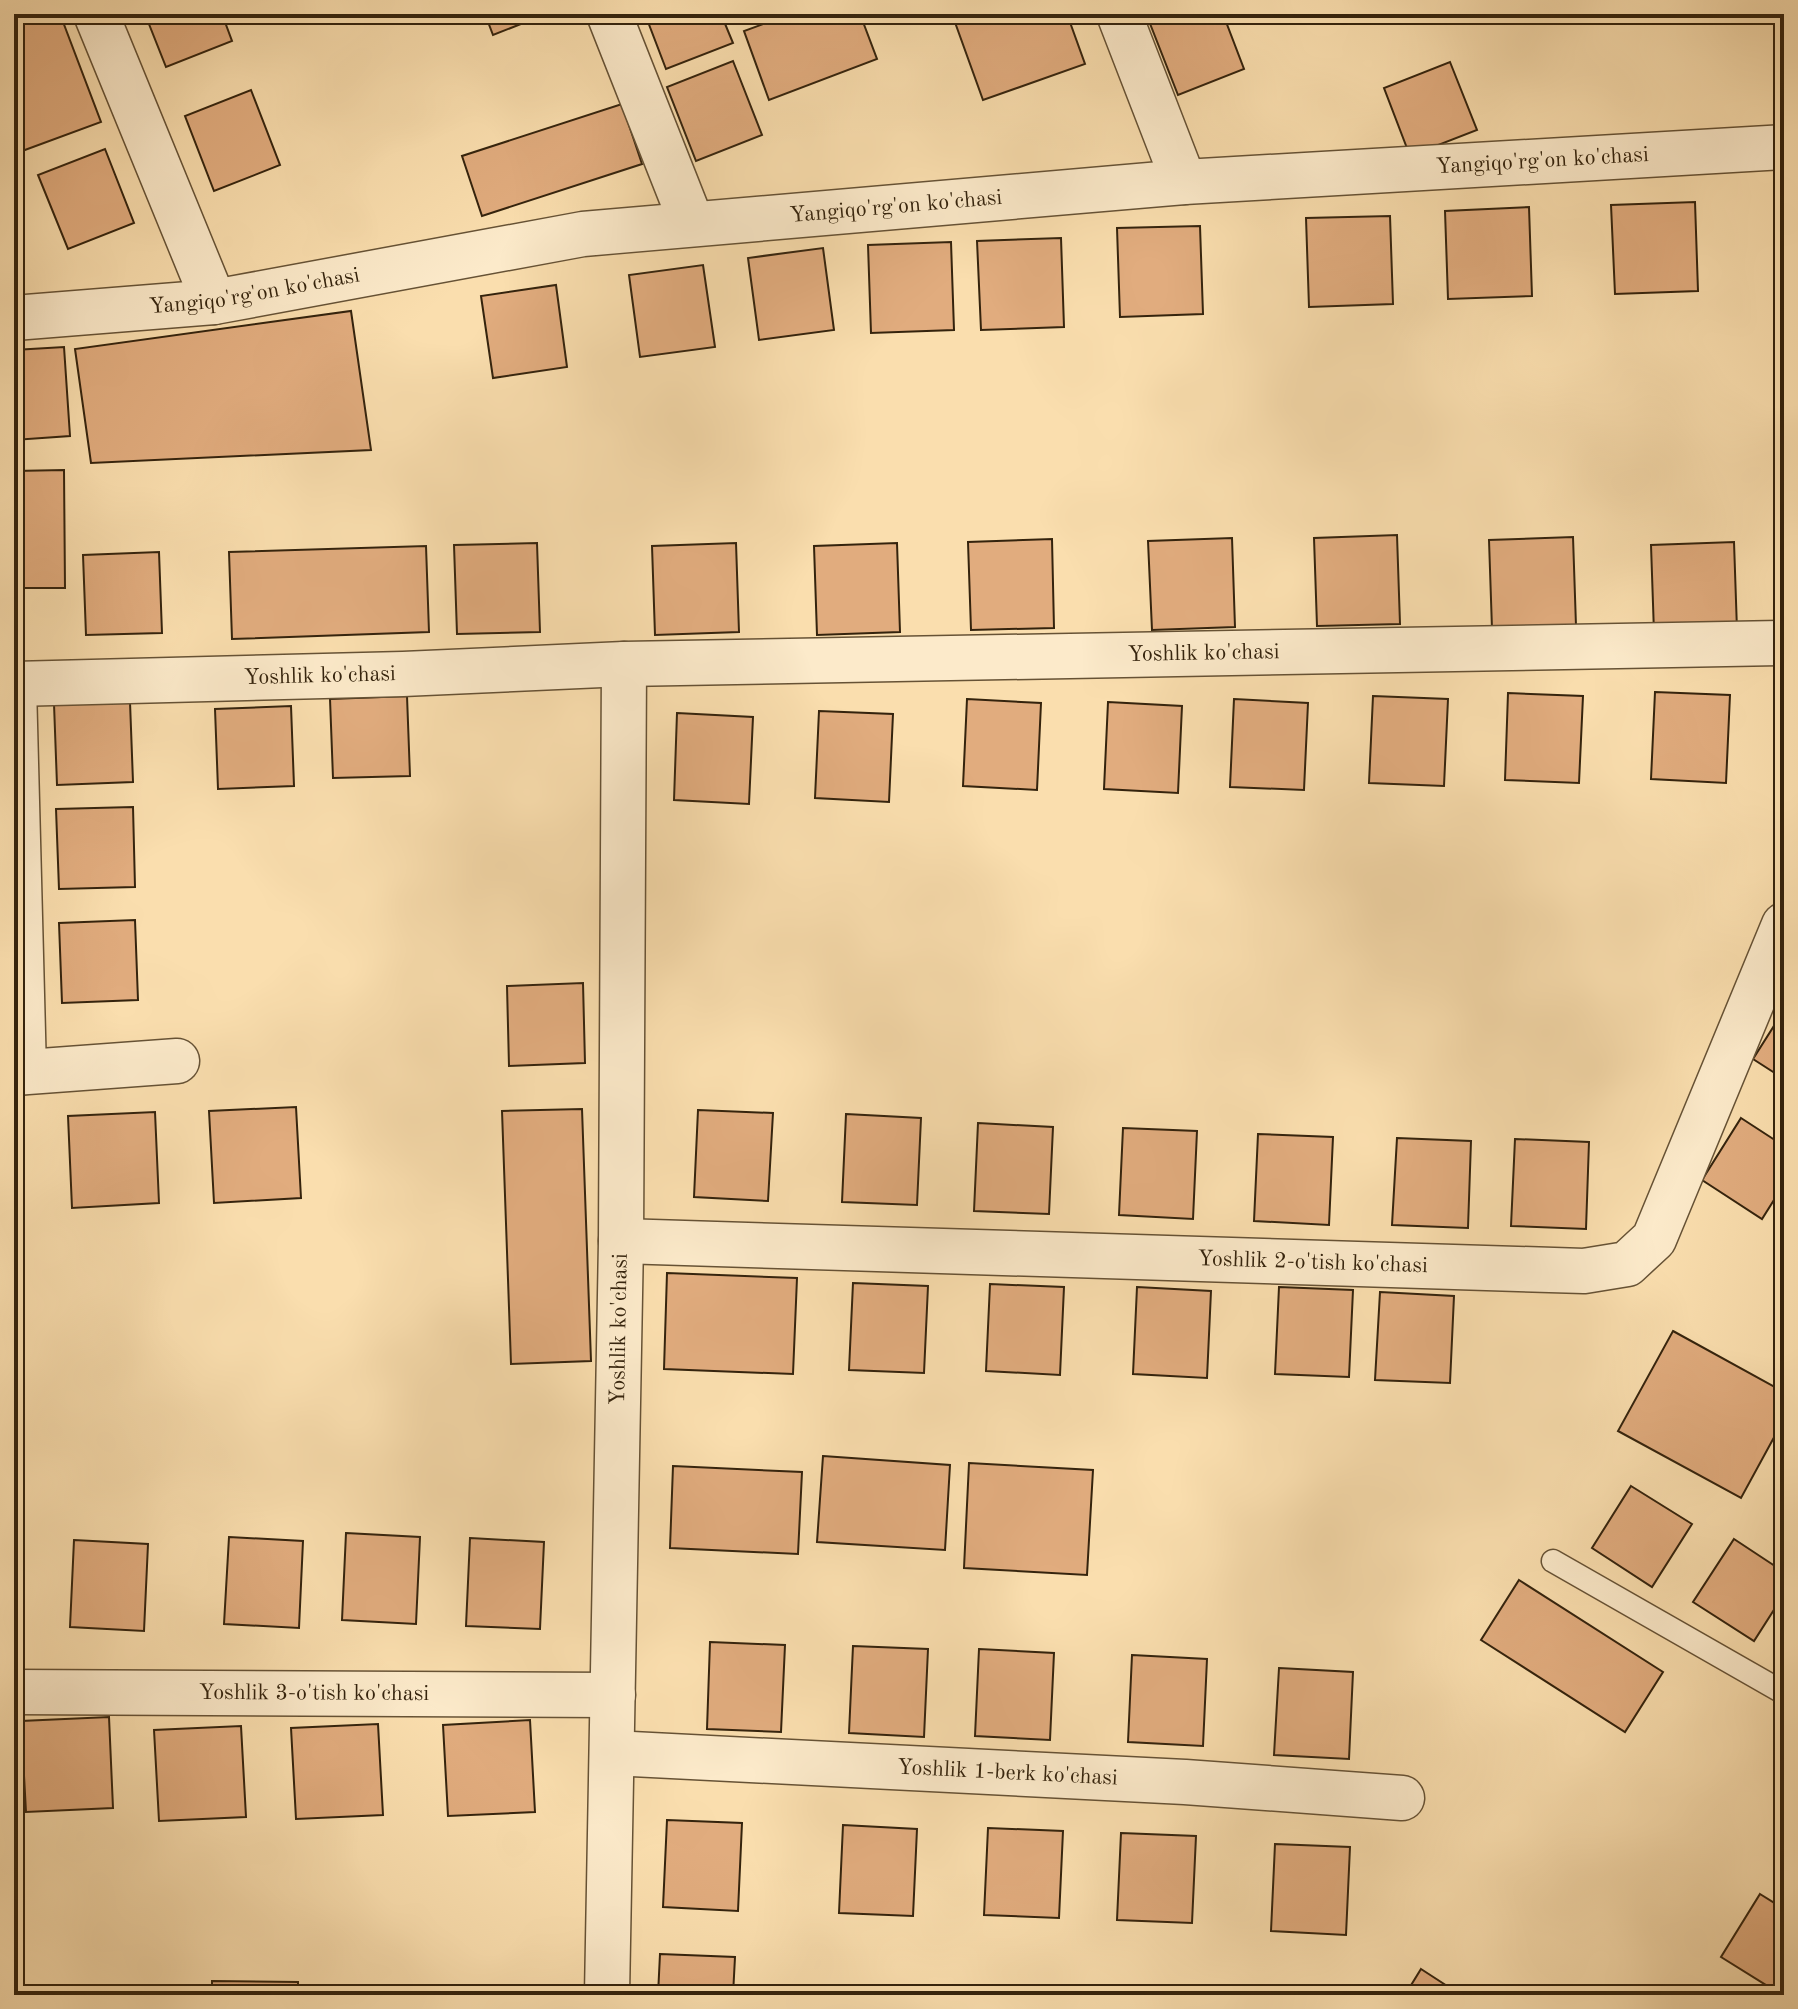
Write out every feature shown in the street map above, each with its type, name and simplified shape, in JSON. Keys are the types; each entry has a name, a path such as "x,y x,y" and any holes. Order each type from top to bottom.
{"street":[{"path":"96,14 214,302"},
{"path":"609,14 692,224"},
{"path":"1119,14 1184,182"},
{"name":"Yangiqo'rg'on ko'chasi","path":"14,318 214,302 583,234 1184,182 1784,147"},
{"name":"Yoshlik ko'chasi","path":"19,1072 14,685 624,664 1784,643"},
{"name":"Yoshlik ko'chasi","path":"607,1995 621,1241 624,664"},
{"name":"Yoshlik 2-o'tish ko'chasi","path":"621,1241 1584,1271 1627,1264 1654,1239 1784,925"},
{"path":"19,1072 177,1061"},
{"name":"Yoshlik 3-o'tish ko'chasi","path":"14,1692 613,1695"},
{"name":"Yoshlik 1-berk ko'chasi","path":"612,1753 1185,1782 1402,1798"}],"lane":[{"path":"1553,1561 1784,1693"}],"building":[{"path":"14,14 60,14 101,122 14,154"},
{"path":"145,14 222,14 232,41 166,67"},
{"path":"485,14 546,14 493,35"},
{"path":"645,14 721,14 733,43 666,69"},
{"path":"791,14 860,14 877,59 769,100 744,31"},
{"path":"952,14 1067,14 1085,64 983,100"},
{"path":"1165,14 1223,14 1244,69 1178,95 1149,21"},
{"path":"733,61 762,135 696,161 667,87"},
{"path":"1450,62 1477,130 1410,156 1384,88"},
{"path":"251,90 280,165 214,191 185,116"},
{"path":"622,104 642,164 482,216 462,156"},
{"path":"105,149 134,223 68,249 38,175"},
{"path":"1695,202 1698,291 1615,294 1611,205"},
{"path":"1529,207 1532,296 1448,299 1445,211"},
{"path":"1390,216 1393,304 1309,307 1306,218"},
{"path":"1200,226 1203,314 1120,317 1117,228"},
{"path":"1061,238 1064,327 981,330 977,241"},
{"path":"951,242 954,330 871,333 868,245"},
{"path":"823,248 834,330 759,340 748,258"},
{"path":"703,265 715,347 640,357 629,275"},
{"path":"556,285 567,367 493,378 481,296"},
{"path":"351,311 371,450 91,463 75,349"},
{"path":"64,347 70,436 14,440 14,350"},
{"path":"64,470 65,588 14,588 14,471"},
{"path":"1397,535 1400,624 1317,626 1314,538"},
{"path":"1573,537 1576,626 1492,629 1489,540"},
{"path":"1232,538 1235,627 1152,630 1148,541"},
{"path":"1052,539 1054,628 971,630 968,542"},
{"path":"1734,542 1737,630 1654,633 1651,545"},
{"path":"537,543 540,632 457,634 454,545"},
{"path":"736,543 739,632 655,635 652,546"},
{"path":"897,543 900,632 817,635 814,546"},
{"path":"426,546 429,632 232,639 229,552"},
{"path":"159,552 162,633 86,635 83,555"},
{"path":"1655,692 1730,695 1726,783 1651,779"},
{"path":"1508,693 1583,696 1579,783 1505,780"},
{"path":"407,696 410,776 333,778 330,699"},
{"path":"1373,696 1448,699 1444,786 1369,783"},
{"path":"967,699 1041,703 1037,790 963,786"},
{"path":"1234,699 1308,703 1304,790 1230,787"},
{"path":"130,702 133,782 57,785 54,704"},
{"path":"1108,702 1182,706 1178,793 1104,789"},
{"path":"291,706 294,786 218,789 215,709"},
{"path":"819,711 893,714 889,802 815,798"},
{"path":"677,713 753,717 749,804 674,800"},
{"path":"133,807 135,887 59,889 56,809"},
{"path":"135,920 138,1000 62,1003 59,923"},
{"path":"583,983 585,1063 509,1066 507,986"},
{"path":"1784,1010 1784,1079 1753,1059"},
{"path":"296,1107 301,1198 214,1203 209,1111"},
{"path":"582,1109 591,1361 511,1364 502,1111"},
{"path":"698,1110 773,1113 768,1201 694,1197"},
{"path":"155,1112 159,1203 72,1208 68,1116"},
{"path":"846,1114 921,1118 917,1205 842,1202"},
{"path":"1741,1118 1784,1146 1784,1184 1762,1219 1702,1180"},
{"path":"978,1123 1053,1127 1049,1214 974,1211"},
{"path":"1123,1128 1197,1131 1193,1219 1119,1215"},
{"path":"1258,1134 1333,1137 1329,1225 1254,1221"},
{"path":"1397,1138 1471,1141 1468,1228 1392,1225"},
{"path":"1515,1139 1589,1142 1586,1229 1511,1226"},
{"path":"667,1273 797,1278 793,1374 664,1369"},
{"path":"853,1283 928,1286 924,1373 849,1370"},
{"path":"990,1284 1064,1287 1060,1375 986,1371"},
{"path":"1137,1287 1211,1291 1207,1378 1133,1374"},
{"path":"1279,1287 1353,1290 1349,1377 1275,1374"},
{"path":"1380,1292 1454,1296 1450,1383 1375,1380"},
{"path":"1673,1331 1784,1392 1784,1419 1741,1498 1618,1431"},
{"path":"823,1456 950,1465 945,1550 817,1542"},
{"path":"969,1463 1093,1470 1087,1575 964,1568"},
{"path":"673,1466 802,1472 798,1554 670,1548"},
{"path":"1631,1486 1692,1524 1652,1587 1592,1548"},
{"path":"346,1533 420,1537 416,1624 342,1620"},
{"path":"229,1537 303,1541 299,1628 224,1624"},
{"path":"470,1538 544,1542 540,1629 466,1626"},
{"path":"1734,1539 1784,1572 1784,1594 1754,1641 1693,1602"},
{"path":"74,1540 148,1544 144,1631 70,1627"},
{"path":"1519,1580 1663,1672 1625,1732 1481,1640"},
{"path":"710,1642 785,1645 781,1732 707,1729"},
{"path":"853,1646 928,1649 924,1737 849,1733"},
{"path":"979,1649 1054,1653 1050,1740 975,1736"},
{"path":"1132,1655 1207,1659 1203,1746 1128,1742"},
{"path":"1279,1668 1353,1672 1349,1759 1274,1755"},
{"path":"109,1717 113,1808 26,1812 21,1721"},
{"path":"530,1720 535,1812 448,1816 443,1725"},
{"path":"378,1724 383,1815 296,1819 291,1728"},
{"path":"241,1726 246,1817 159,1821 154,1730"},
{"path":"667,1820 742,1823 738,1911 663,1907"},
{"path":"843,1825 917,1829 913,1916 839,1913"},
{"path":"988,1828 1063,1831 1059,1918 984,1915"},
{"path":"1121,1833 1196,1836 1192,1923 1117,1920"},
{"path":"1275,1844 1350,1847 1346,1935 1271,1931"},
{"path":"1760,1894 1784,1909 1782,1995 1721,1957"},
{"path":"660,1954 735,1957 733,1995 658,1995"},
{"path":"1421,1969 1461,1995 1405,1995"},
{"path":"212,1981 298,1982 298,1995 212,1995"}]}
